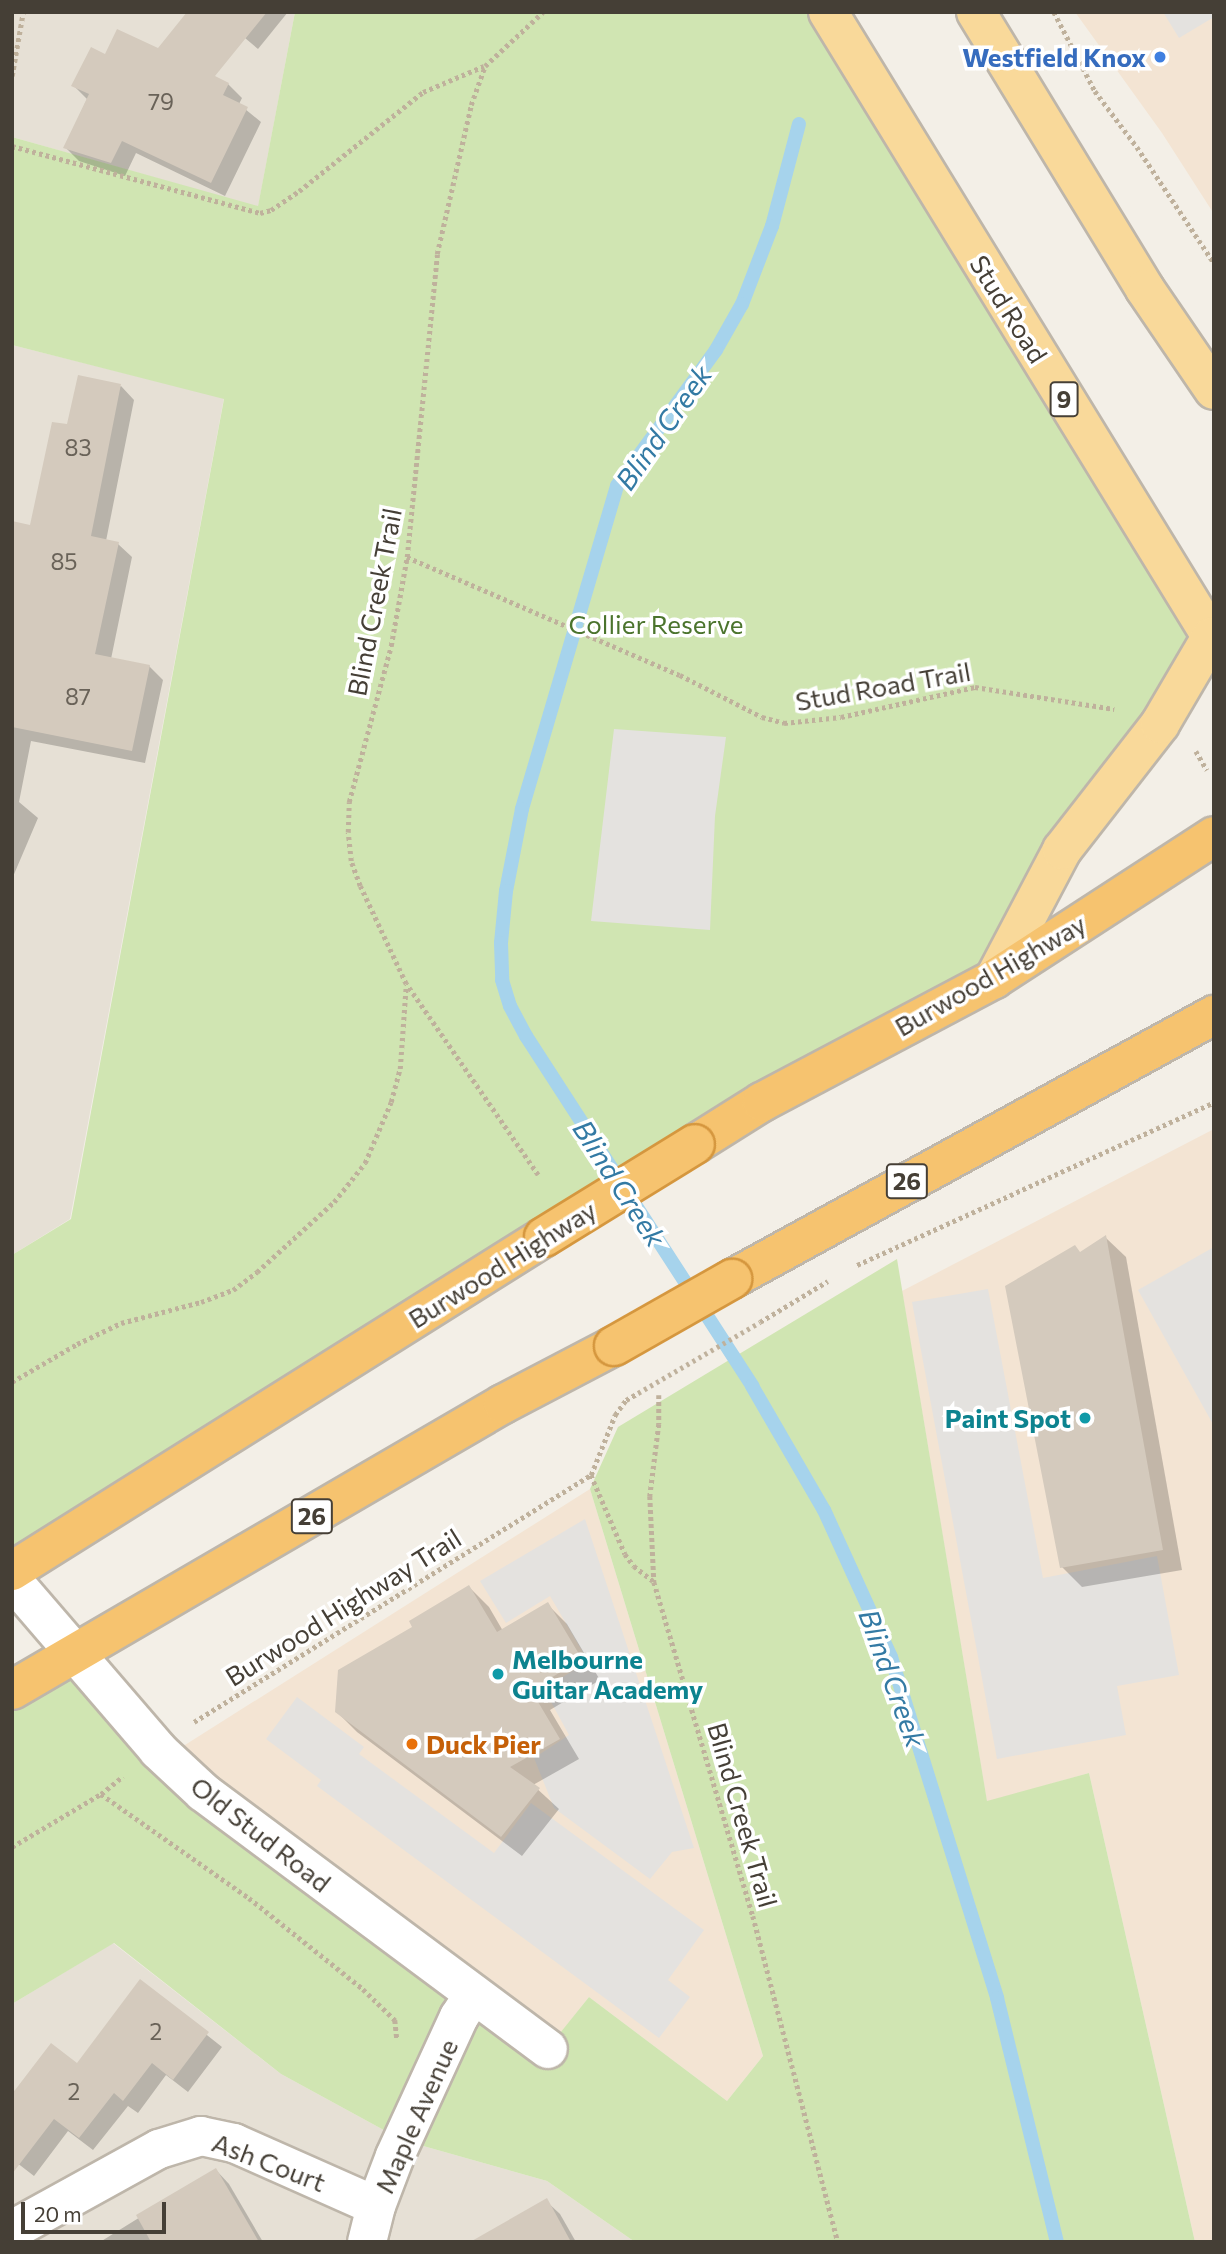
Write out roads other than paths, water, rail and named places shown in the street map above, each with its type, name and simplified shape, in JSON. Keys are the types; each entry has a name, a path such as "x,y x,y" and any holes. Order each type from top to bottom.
{"highway":[{"name":"Burwood Highway","path":"12,1571 762,1102 994,979 1214,836"},
{"name":"26","path":"12,1690 503,1404 614,1346 1214,1015"}],"main road":[{"name":"Stud Road","path":"828,12 1213,639"},
{"path":"976,12 1144,289 1214,390"},
{"path":"994,979 1062,850 1160,724 1213,639"}],"street":[{"name":"Old Stud Road","path":"12,1580 158,1750 203,1792 548,2049"},
{"name":"Maple Avenue","path":"367,2242 376,2206 440,2059 474,1994"},
{"name":"Ash Court","path":"12,2230 159,2149 201,2136 234,2143 376,2206"}],"waterway":[{"name":"Blind Creek","path":"799,124 772,226 742,304 716,350 617,486 522,809 506,891 501,943 502,980 510,1006 526,1036 752,1386 824,1510 891,1657 997,1998 1057,2242"}],"place":[{"name":"Westfield Knox","path":"1160,57"},
{"name":"Paint Spot","path":"1085,1418"},
{"name":"Melbourne Guitar Academy","path":"498,1674"},
{"name":"Duck Pier","path":"412,1744"}],"park label":[{"name":"Collier Reserve","path":"656,624"}]}
